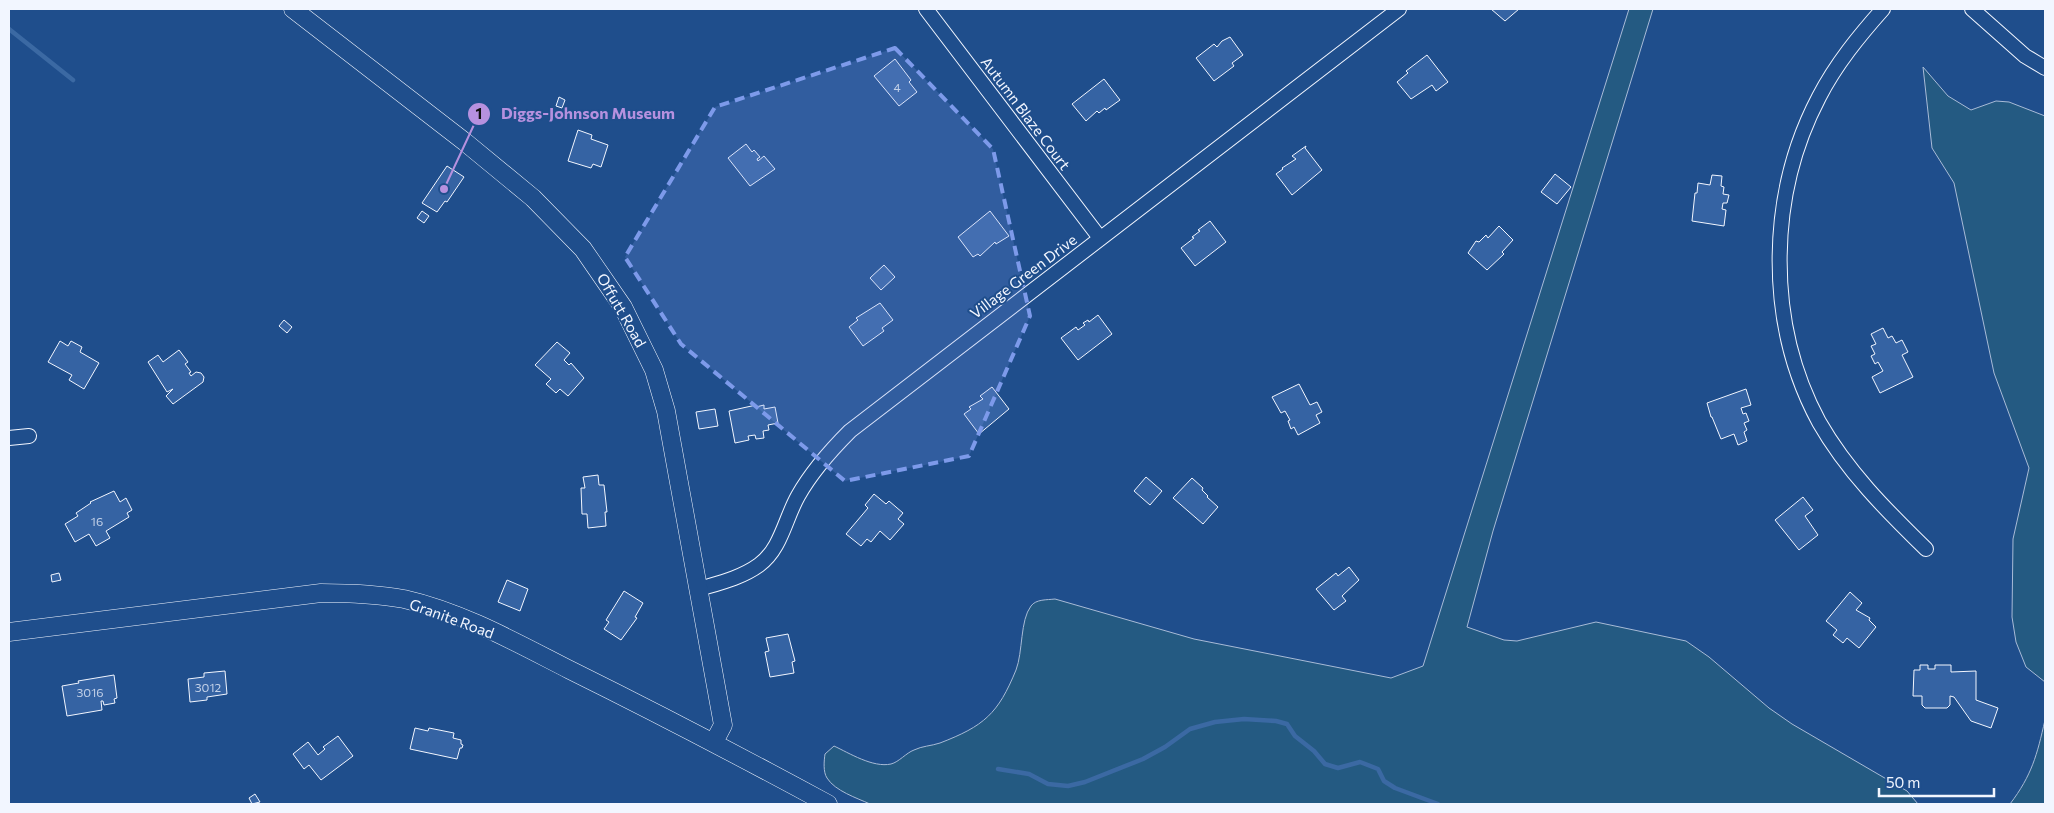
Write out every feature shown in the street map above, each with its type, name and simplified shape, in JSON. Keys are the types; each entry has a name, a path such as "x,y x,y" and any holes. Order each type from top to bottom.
{"street":[{"name":"Offutt Road","path":"293,9 518,184 570,235 610,285 634,326 654,370 671,434 722,725 714,742"},
{"name":"Autumn Blaze Court","path":"926,9 1100,238"},
{"name":"Village Green Drive","path":"699,589 738,577 760,564 778,542 797,498 812,473 850,431 1399,9"},
{"path":"1883,9 1858,37 1837,66 1804,128 1786,194 1779,267 1790,347 1802,383 1819,421 1841,456 1866,489 1926,549"},
{"path":"1972,9 2025,56 2045,68"},
{"path":"9,438 29,436"},
{"name":"Granite Road","path":"9,632 321,593 364,594 404,600 440,610 484,627 714,742 828,804"}],"highlighted area":[{"path":"895,48 993,149 1030,316 969,456 845,481 681,344 625,257 715,107"}],"shaded area":[{"path":"1629,9 1653,9 1493,531 1467,627 1504,640 1517,641 1596,622 1686,641 1709,657 1769,708 1792,724 1907,791 1918,804 870,804 847,794 831,783 825,773 824,760 825,754 834,746 869,762 884,765 891,764 917,749 940,743 968,731 988,717 1003,698 1016,670 1027,612 1033,604 1042,600 1055,599 1194,639 1391,678 1423,666"},
{"path":"1923,67 1948,96 1971,110 1996,101 2009,102 2045,116 2045,682 2026,667 2016,642 2012,617 2013,539 2029,468 1994,373 1954,183 1932,148"},
{"path":"2045,720 2045,804 2010,804 2029,774"}],"building":[{"path":"1491,9 1519,9 1505,21"},
{"path":"1230,37 1243,55 1232,63 1234,66 1214,81 1196,58 1214,44 1217,47 1222,41"},
{"path":"1427,55 1448,82 1436,91 1432,85 1411,99 1397,82 1408,73 1406,71"},
{"path":"895,59 911,80 909,82 917,92 899,106 874,76"},
{"path":"1104,79 1120,100 1106,110 1105,108 1099,113 1097,111 1086,121 1072,104"},
{"path":"559,97 565,100 562,108 556,106"},
{"path":"578,130 592,135 591,139 608,145 601,167 593,164 591,168 568,161"},
{"path":"746,144 752,152 754,150 760,157 757,159 758,161 764,156 775,169 750,186 728,158"},
{"path":"1306,146 1305,148 1322,170 1292,195 1276,174 1296,159 1292,156"},
{"path":"447,166 464,177 447,202 445,201 437,212 422,203"},
{"path":"1555,174 1571,187 1557,204 1541,192"},
{"path":"1712,175 1722,176 1721,186 1724,187 1723,194 1729,195 1727,203 1723,203 1722,209 1726,210 1724,226 1692,221 1698,183 1710,185"},
{"path":"422,211 429,216 424,223 417,218"},
{"path":"990,211 1009,236 996,244 995,242 980,256 978,254 973,257 958,237"},
{"path":"1210,221 1226,242 1195,266 1181,248 1194,238 1192,237 1200,231 1198,230"},
{"path":"1499,226 1513,240 1502,252 1504,254 1487,270 1468,253 1476,241 1479,242 1486,235 1488,238"},
{"path":"884,265 895,277 881,290 870,278"},
{"path":"880,303 893,320 882,328 884,331 863,346 849,327 858,320 856,318"},
{"path":"1098,315 1112,334 1078,360 1061,338 1076,327 1078,330 1085,325 1083,323 1088,320 1089,322"},
{"path":"284,320 292,327 287,333 279,326"},
{"path":"1883,328 1888,338 1892,336 1896,343 1902,340 1908,352 1902,355 1913,377 1880,393 1872,377 1883,371 1878,362 1875,364 1871,356 1875,354 1871,346 1876,344 1871,334"},
{"path":"60,341 68,346 71,341 82,347 80,352 99,363 84,389 69,380 72,375 48,362"},
{"path":"557,342 570,353 564,360 569,365 571,363 584,378 568,396 560,389 556,393 546,384 551,379 535,365"},
{"path":"179,350 188,362 185,364 191,372 189,373 191,376 196,372 201,373 204,377 203,382 173,404 166,396 173,389 167,392 148,362 158,355 163,362"},
{"path":"1299,384 1310,405 1317,402 1322,412 1316,415 1320,423 1298,435 1294,427 1291,429 1288,421 1290,420 1285,411 1281,413 1272,397"},
{"path":"992,387 1009,409 979,434 964,414 971,409 969,407 983,399 980,396"},
{"path":"1746,389 1751,405 1741,408 1743,414 1746,413 1749,421 1744,423 1747,430 1744,432 1747,441 1738,445 1734,434 1721,439 1707,403"},
{"path":"756,405 756,407 764,405 764,409 775,407 778,423 768,425 769,430 763,431 764,438 756,439 755,435 748,436 749,440 735,443 729,411"},
{"path":"715,409 718,426 699,429 696,412"},
{"path":"598,475 599,485 604,485 607,512 605,512 606,526 588,528 587,514 582,514 581,488 585,488 583,477"},
{"path":"1146,477 1162,491 1150,505 1134,491"},
{"path":"1192,478 1203,488 1202,490 1207,497 1218,507 1203,524 1173,498"},
{"path":"114,491 120,502 126,498 132,510 127,513 129,517 106,531 110,538 96,546 89,534 75,542 65,524 78,516 76,513 90,502"},
{"path":"874,494 886,504 889,501 903,513 898,519 904,524 890,540 880,531 871,542 867,539 861,546 846,534 868,508 865,505"},
{"path":"1803,497 1813,510 1805,516 1818,535 1799,550 1775,520"},
{"path":"1349,567 1359,580 1342,596 1346,601 1334,610 1316,589 1336,573 1338,576"},
{"path":"59,573 61,580 52,582 51,575"},
{"path":"507,580 528,589 520,611 498,602"},
{"path":"624,591 643,603 635,617 637,618 621,640 604,629 609,622 606,620"},
{"path":"1850,592 1862,603 1856,610 1870,618 1869,620 1876,627 1859,648 1847,638 1843,643 1833,635 1837,630 1826,621"},
{"path":"788,634 795,661 792,662 794,673 770,677 765,652 769,651 766,638"},
{"path":"1920,665 1928,665 1928,669 1935,669 1935,665 1951,665 1951,672 1976,671 1976,700 1998,708 1991,728 1971,721 1954,697 1950,696 1950,705 1947,708 1925,708 1922,705 1922,696 1913,696 1914,670 1920,670"},
{"path":"225,671 227,694 207,697 207,700 190,702 188,679 204,677 204,673"},
{"path":"114,675 117,698 114,699 115,703 104,705 103,701 101,701 102,710 67,716 62,686 79,683 78,681"},
{"path":"415,728 428,731 429,728 454,733 453,738 461,740 463,745 460,748 457,759 410,749"},
{"path":"338,736 353,756 321,780 309,765 304,769 293,754 308,742 318,755 325,749 323,747"},
{"path":"255,794 260,802 252,804 249,798"}],"waterway":[{"path":"9,29 73,80"},
{"path":"998,769 1029,774 1048,784 1068,786 1085,782 1143,759 1165,747 1190,729 1215,722 1244,719 1276,721 1287,724 1295,736 1314,751 1325,764 1338,768 1360,762 1378,769 1384,781 1395,788 1438,804"}],"place":[{"name":"Diggs-Johnson Museum","path":"444,189"}]}
